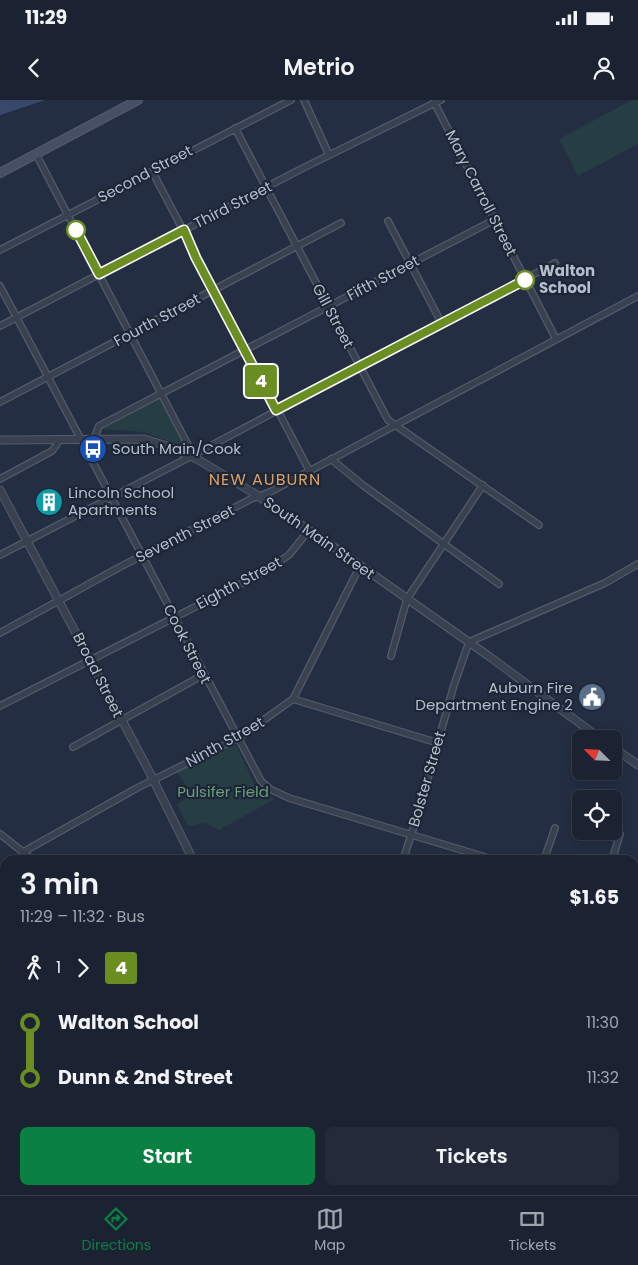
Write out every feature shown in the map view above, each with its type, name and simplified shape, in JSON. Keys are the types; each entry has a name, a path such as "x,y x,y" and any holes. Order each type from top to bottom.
{"main road":[{"path":"0,173 138,100"}],"street":[{"name":"Second Street","path":"0,250 291,100"},
{"path":"304,100 329,155"},
{"name":"Third Street","path":"0,326 329,155 441,100"},
{"name":"Mary Carroll Street","path":"434,102 556,339"},
{"name":"Gill Street","path":"235,128 386,417 539,525"},
{"path":"36,154 188,445 190,456"},
{"path":"152,171 309,470"},
{"name":"Fifth Street","path":"94,439 99,426 494,220"},
{"path":"388,221 442,324"},
{"name":"Fourth Street","path":"0,402 341,223"},
{"path":"0,555 556,263"},
{"name":"Cook Street","path":"0,286 258,778 270,789 289,798 478,855"},
{"name":"Seventh Street","path":"0,633 142,556 259,497 638,296"},
{"name":"South Main Street","path":"0,440 128,438 154,441 190,456 259,497 309,530 469,642 589,730"},
{"path":"0,479 52,451 60,440"},
{"path":"331,458 364,486 499,584"},
{"path":"391,656 407,599 483,485"},
{"name":"Broad Street","path":"0,490 28,540 190,855"},
{"name":"Eighth Street","path":"0,706 282,561 293,551 309,530"},
{"path":"469,642 596,587 638,564"},
{"name":"Ninth Street","path":"23,852 153,780 236,739 293,699 360,566"},
{"name":"Bolster Street","path":"404,855 454,685 469,642"},
{"path":"73,747 203,675"},
{"path":"293,699 438,743"},
{"path":"622,754 638,765"},
{"path":"546,855 554,828"},
{"path":"0,834 27,855"},
{"path":"614,855 618,840"}],"green space":[{"path":"632,100 638,100 638,144 578,176 559,139"},
{"path":"159,398 183,444 180,445 143,432 103,429"},
{"name":"Pulsifer Field","path":"231,744 236,745 256,788 275,799 219,830 205,823 188,826 177,805 192,794 177,772"}],"water":[{"path":"0,100 45,100 0,115"}],"bus line":[{"name":"4","path":"76,230 99,274 184,230 208,282 219,299 276,410 525,280"}],"place":[{"name":"Walton School","path":"525,280"},
{"name":"South Main/Cook","path":"93,449"},
{"name":"Lincoln School Apartments","path":"49,502"},
{"name":"Auburn Fire Department Engine 2","path":"592,697"}],"district":[{"name":"NEW AUBURN","path":"265,479"}]}
